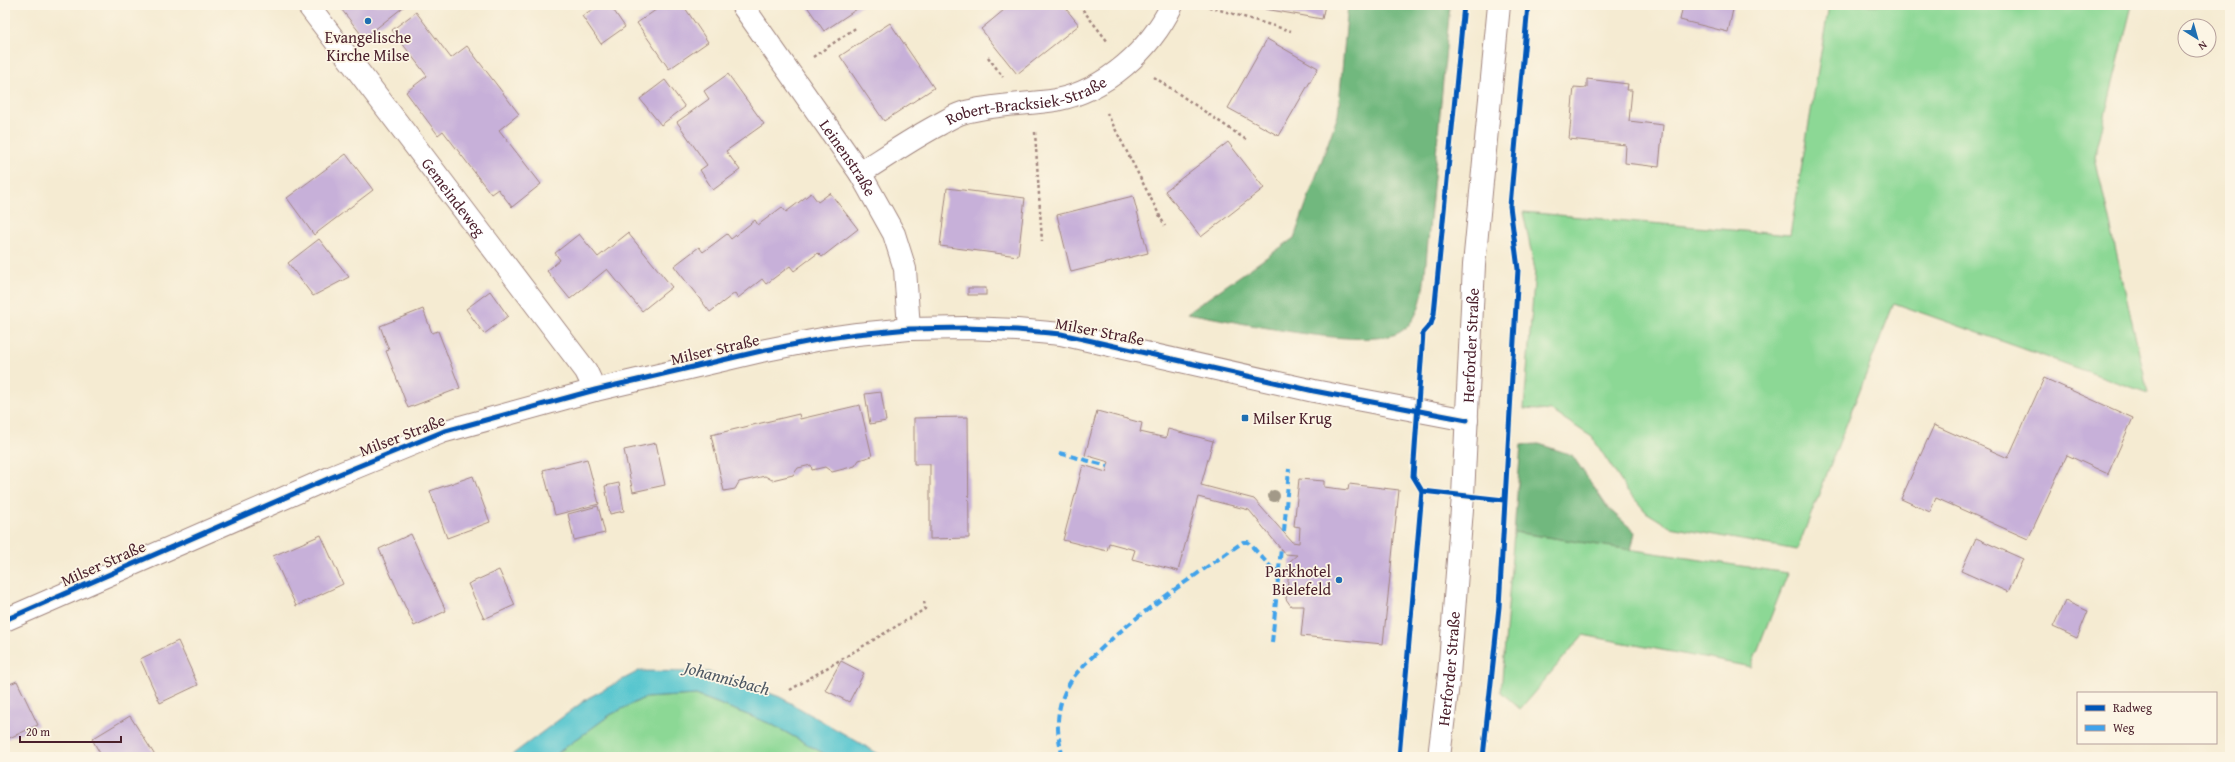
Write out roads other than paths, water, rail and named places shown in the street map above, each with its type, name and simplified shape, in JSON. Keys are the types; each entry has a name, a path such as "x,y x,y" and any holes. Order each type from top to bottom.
{"main road":[{"name":"Gemeindeweg","path":"308,5 586,371 595,390"},
{"name":"Leinenstraße","path":"742,5 860,173 894,234 906,277 909,329"},
{"name":"Robert-Bracksiek-Straße","path":"860,173 923,133 960,113 992,105 1034,103 1077,94 1094,86 1128,62 1155,32 1172,5"},
{"name":"Herforder Straße","path":"1439,757 1449,674 1467,420 1474,265 1499,5"},
{"name":"Milser Straße","path":"5,620 396,450 442,432 595,390 822,338 909,329 1017,330 1061,334 1314,391 1467,420"}],"water":[{"path":"639,671 709,672 780,697 884,757 830,757 771,724 696,695 644,698 610,715 552,757 509,757 588,698"}],"place":[{"name":"Evangelische Kirche Milse","path":"368,21"},
{"name":"Milser Krug","path":"1245,418"},
{"name":"Parkhotel Bielefeld","path":"1339,580"}],"water label":[{"name":"Johannisbach","path":"727,678"}]}
